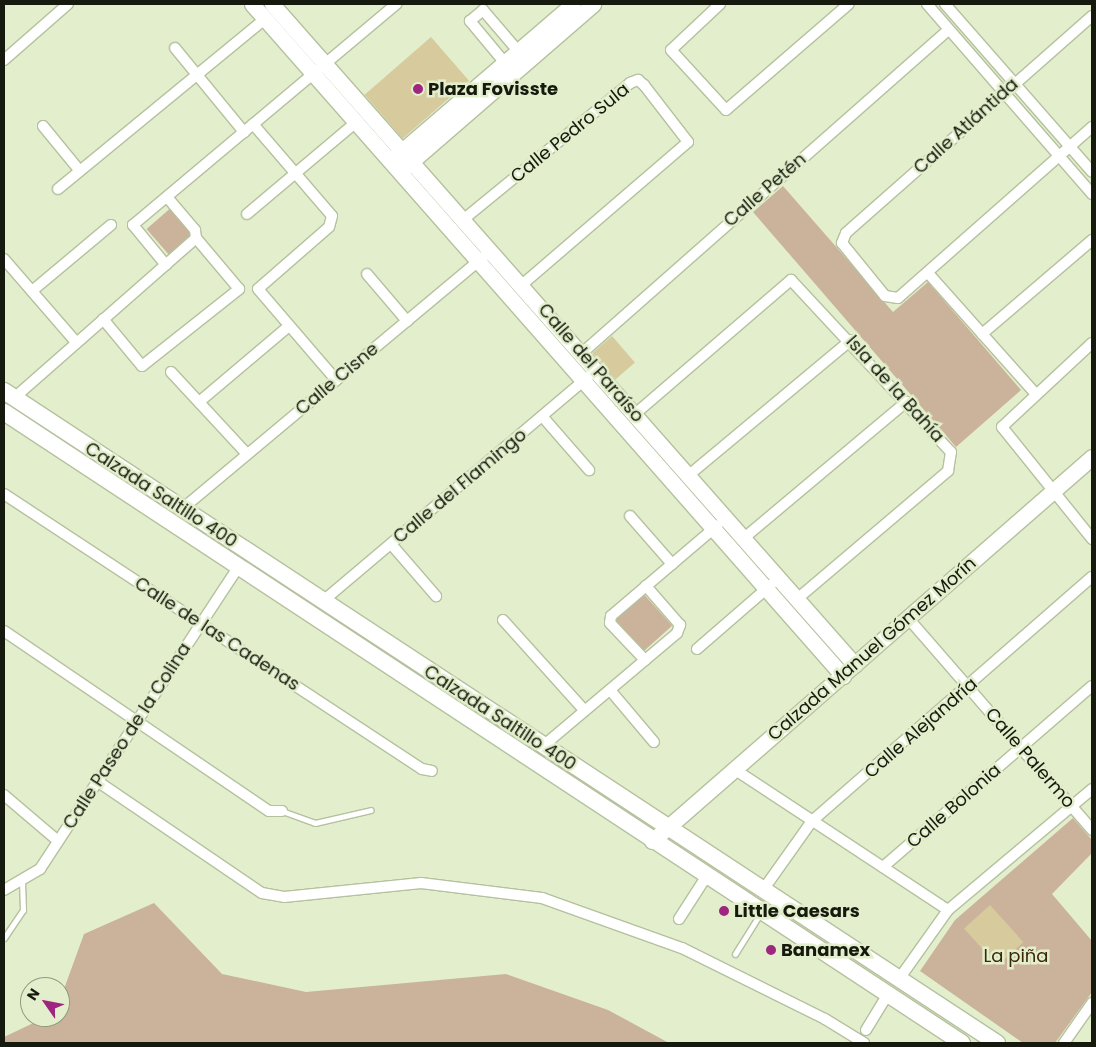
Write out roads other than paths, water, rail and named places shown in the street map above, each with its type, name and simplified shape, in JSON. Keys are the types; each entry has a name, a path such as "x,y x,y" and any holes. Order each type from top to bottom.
{"main road":[{"name":"Calzada Saltillo 400","path":"9,395 996,1043"},
{"name":"Calzada Saltillo 400","path":"4,412 652,842 962,1043"}],"street":[{"path":"4,60 68,4"},
{"name":"Calle del Paraíso","path":"252,4 312,75 842,676"},
{"name":"Calle del Paraíso","path":"272,4 492,250 855,664"},
{"path":"166,264 134,225 396,4"},
{"path":"720,4 671,50 726,110 849,4"},
{"path":"927,4 1092,194"},
{"path":"945,4 1092,172"},
{"path":"408,155 518,51 580,6"},
{"path":"394,167 580,6"},
{"path":"505,63 470,21 483,10 518,51"},
{"name":"Calle Atlántida","path":"928,273 898,298 891,299 842,238 1092,16"},
{"path":"58,189 265,19"},
{"name":"Calle Petén","path":"582,353 949,30"},
{"path":"175,48 196,77 244,132"},
{"name":"Calle Pedro Sula","path":"464,219 634,81 644,85 688,142 522,285"},
{"path":"247,214 355,123"},
{"path":"253,124 333,221 258,289 336,380"},
{"path":"43,126 80,171"},
{"path":"1035,393 928,273 1092,127"},
{"path":"103,319 142,366 239,289 167,197"},
{"path":"32,291 111,225"},
{"path":"9,395 76,342 197,237"},
{"path":"982,334 1092,240"},
{"name":"Calle Cisne","path":"182,508 492,250"},
{"path":"4,259 76,342"},
{"path":"367,274 407,320"},
{"name":"Isla de la Bahía","path":"635,414 791,280 851,340 951,452 948,471 797,598"},
{"path":"199,402 289,326"},
{"path":"689,475 851,340"},
{"path":"1092,343 1035,393 1002,427 1092,539"},
{"name":"Calle del Flamingo","path":"323,601 597,370"},
{"path":"171,372 247,454"},
{"path":"744,538 906,402"},
{"path":"542,416 589,470"},
{"name":"Calzada Manuel Gómez Morín","path":"652,842 1092,456"},
{"name":"Calle de las Cadenas","path":"4,494 422,770 432,771"},
{"path":"630,516 672,564"},
{"path":"645,660 610,619 726,518"},
{"path":"391,544 436,596"},
{"name":"Calle Paseo de la Colina","path":"4,890 22,882 40,869 238,568"},
{"name":"Calle Alejandría","path":"763,890 812,821 1092,577"},
{"path":"697,649 779,578"},
{"path":"543,746 680,629 646,586"},
{"name":"Calle Palermo","path":"908,618 1092,830"},
{"path":"503,620 585,711"},
{"path":"4,631 269,811 282,811"},
{"name":"Calle Bolonia","path":"883,868 1092,686"},
{"path":"610,690 654,742"},
{"path":"734,769 948,910"},
{"path":"97,781 262,893 284,897 421,883 542,898 682,948 818,1015 864,1043"},
{"path":"900,979 948,910 1092,789"},
{"path":"4,795 58,841"},
{"path":"679,919 706,877"},
{"path":"866,1030 888,994"},
{"path":"1064,1043 1092,1005"}],"lane":[{"path":"282,811 315,823 370,810"},
{"path":"4,938 23,910 22,882"},
{"path":"735,954 761,912"}],"place":[{"name":"Plaza Fovisste","path":"418,89"},
{"name":"Little Caesars","path":"724,911"},
{"name":"Banamex","path":"771,950"}],"park label":[{"name":"La piña","path":"1016,956"}]}
